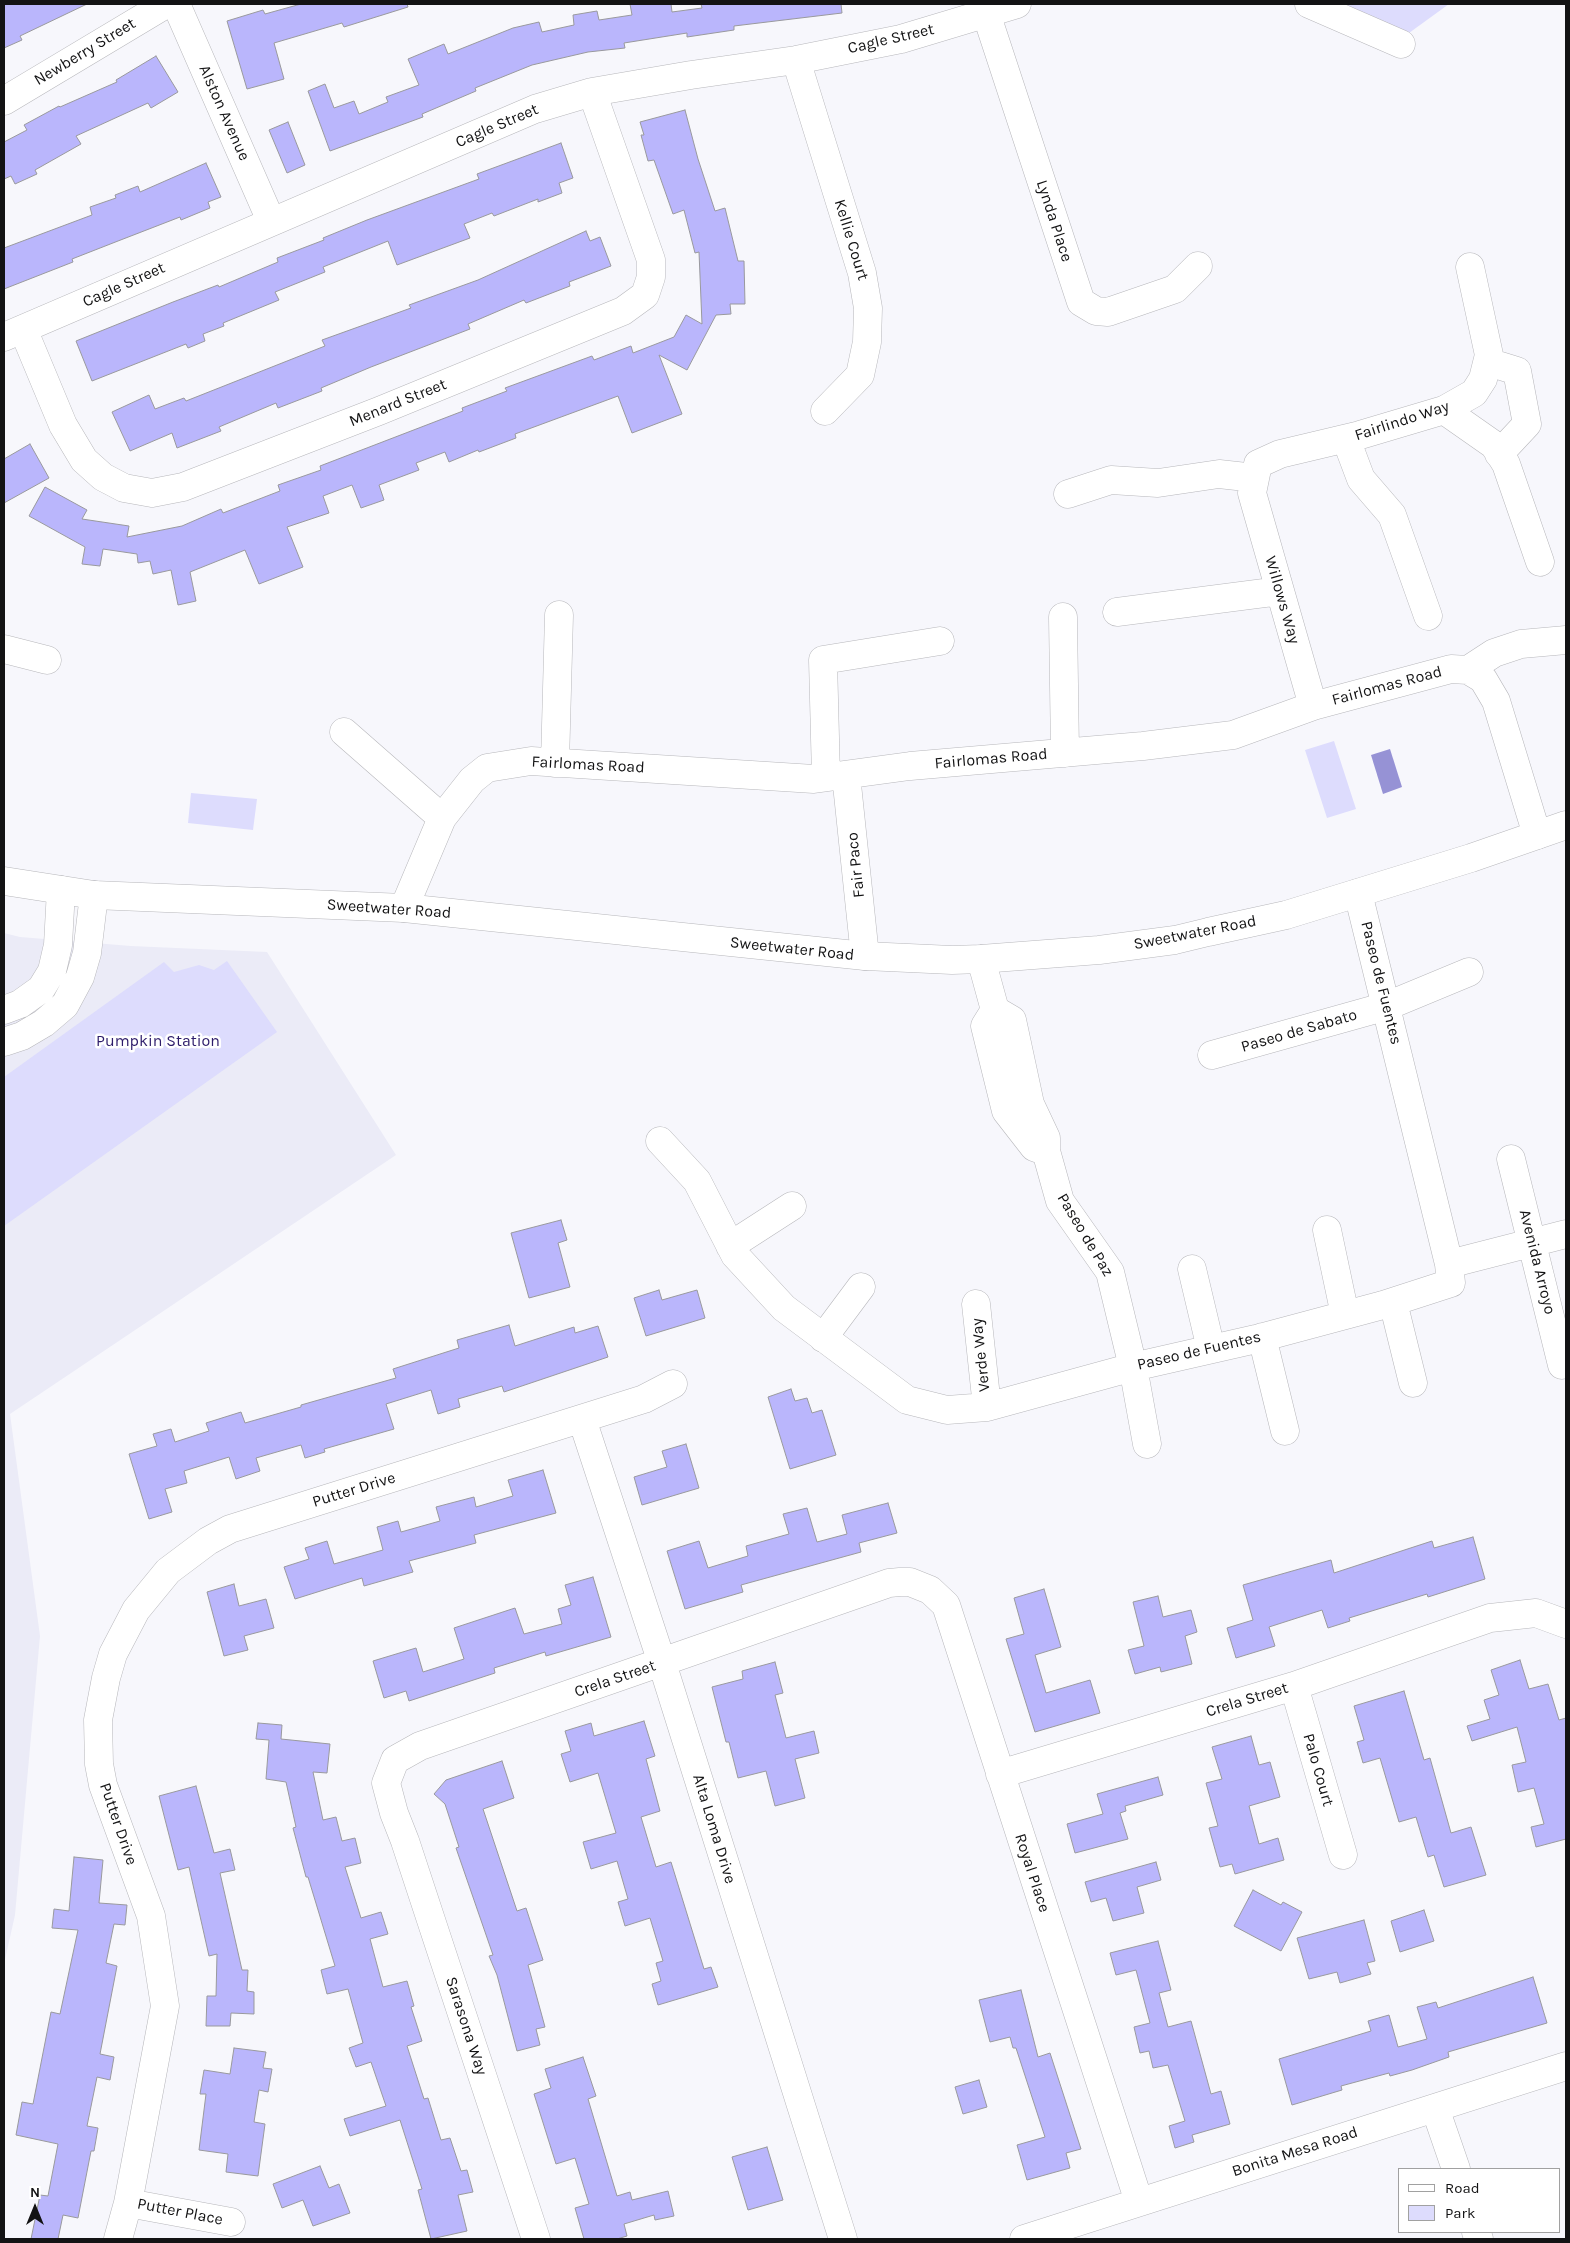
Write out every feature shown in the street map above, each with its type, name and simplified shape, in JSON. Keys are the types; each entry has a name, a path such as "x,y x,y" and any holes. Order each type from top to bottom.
{"street":[{"name":"Newberry Street","path":"4,101 166,4"},
{"name":"Alston Avenue","path":"176,4 271,222"},
{"name":"Cagle Street","path":"14,333 535,109 592,92 796,60 901,39 1017,4"},
{"path":"1309,4 1401,44"},
{"name":"Lynda Place","path":"986,13 1081,302 1096,310 1108,312 1175,289 1198,266"},
{"name":"Kellie Court","path":"796,60 862,273 868,308 867,342 860,375 825,411"},
{"name":"Menard Street","path":"14,333 84,460 103,477 124,488 152,492 183,487 379,411 624,310 645,294 651,277 651,260 592,92"},
{"name":"Fairlindo Way","path":"1254,485 1258,464 1280,454 1346,439 1444,410 1474,393 1483,379 1490,355 1470,267"},
{"path":"1488,362 1516,371 1527,424 1499,454"},
{"path":"1444,410 1494,445 1506,464 1540,562"},
{"path":"1346,439 1361,479 1392,515 1428,616"},
{"path":"1068,494 1111,480 1158,483 1218,474 1254,485"},
{"name":"Willows Way","path":"1254,485 1280,591 1313,706"},
{"path":"1117,612 1280,591"},
{"path":"555,763 559,614"},
{"path":"1063,617 1065,753"},
{"path":"1537,835 1496,701 1483,679 1468,670 1494,653 1522,644 1566,640"},
{"name":"Fair Paco","path":"865,956 836,776 823,660 940,641"},
{"path":"4,650 47,660"},
{"name":"Fairlomas Road","path":"404,908 442,818 472,780 487,768 531,761 807,778 910,766 1143,746 1233,735 1313,706 1451,669 1468,670"},
{"path":"344,732 442,818"},
{"name":"Sweetwater Road","path":"4,881 94,895 404,908 865,956 952,960 981,959 1099,950 1175,940 1286,914 1358,893 1566,825"},
{"path":"4,1010 20,1004 41,989 52,971 58,945 61,890"},
{"name":"Paseo de Fuentes","path":"660,1141 696,1181 735,1255 784,1308 907,1400 947,1410 986,1407 1133,1367 1346,1315 1451,1283 1449,1264 1358,893"},
{"path":"4,1042 22,1036 44,1024 65,1005 80,978 87,953 94,895"},
{"name":"Paseo de Paz","path":"981,959 994,1010 985,1026 1006,1111 1034,1147 1046,1151 1060,1201 1110,1272 1133,1367 1146,1444"},
{"name":"Paseo de Sabato","path":"1212,1055 1387,1006 1469,972"},
{"name":"Avenida Arroyo","path":"1511,1159 1562,1365"},
{"path":"730,1246 792,1206"},
{"path":"1327,1230 1346,1315"},
{"path":"1449,1264 1566,1234"},
{"path":"1192,1269 1211,1349"},
{"path":"824,1338 861,1287"},
{"path":"1393,1302 1413,1383"},
{"name":"Verde Way","path":"976,1304 986,1407"},
{"path":"1262,1337 1285,1431"},
{"name":"Putter Drive","path":"118,2239 128,2203 166,2006 151,1916 102,1785 99,1764 98,1735 101,1699 113,1654 124,1631 151,1590 168,1571 208,1541 230,1529 644,1399 673,1384"},
{"name":"Alta Loma Drive","path":"582,1419 662,1663 843,2239"},
{"name":"Royal Place","path":"889,1583 910,1582 921,1585 930,1590 946,1605 1139,2202"},
{"name":"Crela Street","path":"394,1813 386,1783 395,1760 420,1746 889,1583"},
{"name":"Crela Street","path":"1000,1774 1294,1686 1490,1618 1536,1613 1566,1624"},
{"name":"Palo Court","path":"1294,1686 1343,1854"},
{"name":"Sarasona Way","path":"394,1813 405,1841 536,2239"},
{"name":"Bonita Mesa Road","path":"1024,2239 1566,2066"},
{"path":"1435,2108 1456,2168"},
{"name":"Putter Place","path":"128,2203 231,2222"}],"shaded area":[{"path":"1390,749 1402,787 1383,794 1371,755"},
{"path":"4,933 20,937 131,946 267,952 396,1155 10,1414 40,1636 15,1915 4,1964"}],"green space":[{"path":"1337,4 1449,4 1409,33"},
{"path":"1334,741 1356,809 1327,818 1305,750"},
{"path":"191,793 257,799 253,830 188,823"},
{"name":"Pumpkin Station","path":"227,961 277,1032 4,1226 4,1077 164,962 174,972 199,965 214,970"}],"building":[{"path":"4,4 87,4 20,36 22,40 4,48"},
{"path":"301,4 407,4 408,7 344,27 342,23 274,43 284,79 247,89 227,21 263,10 265,14"},
{"path":"630,4 671,4 672,12 702,8 701,4 841,4 842,13 734,26 734,30 687,37 687,33 624,43 625,48 588,52 532,65 475,88 476,91 422,114 423,117 330,151 308,91 325,84 334,108 354,101 359,114 388,102 386,97 419,85 408,59 444,44 448,54 513,28 539,22 542,32 574,25 573,15 597,11 599,20 632,15"},
{"path":"156,56 178,92 151,108 148,103 76,136 81,144 35,170 37,174 15,184 11,176 4,179 4,142 27,130 24,125 59,106 117,82 116,80"},
{"path":"685,110 715,211 725,208 738,261 744,261 745,304 730,304 731,314 716,315 687,370 659,355 682,414 632,433 618,396 515,434 516,438 479,452 478,450 449,462 445,452 416,463 419,470 379,485 384,500 361,508 352,485 323,496 329,513 287,527 303,567 259,584 245,550 190,572 196,601 178,605 171,570 153,574 150,561 138,563 137,554 103,549 100,566 82,564 85,547 29,516 45,487 87,510 82,519 129,526 127,537 182,526 221,509 223,513 280,491 278,485 321,470 320,466 463,411 462,408 507,391 505,388 592,356 594,360 631,346 633,353 674,337 686,315 702,324 699,252 695,253 684,210 673,214 654,160 648,161 641,135 644,135 640,122"},
{"path":"288,122 305,165 287,173 269,130"},
{"path":"561,143 573,178 559,183 562,193 538,202 538,199 494,216 492,213 464,224 470,238 397,265 388,241 323,267 325,272 275,292 279,300 223,323 224,326 203,334 205,341 188,348 186,344 92,381 76,341 218,285 219,287 278,262 277,258 324,240 323,238 479,179 477,174"},
{"path":"206,163 221,197 208,202 210,208 181,220 180,217 72,259 73,262 4,289 4,248 92,215 90,207 116,198 115,195 138,186 140,192"},
{"path":"586,231 590,241 600,237 611,266 569,282 570,286 526,303 524,300 468,324 470,329 371,367 321,388 322,391 278,408 276,403 219,427 221,431 177,448 172,433 130,451 112,412 149,395 155,409 184,398 186,401 325,346 322,340 411,308 409,305 478,280"},
{"path":"30,444 49,478 4,503 4,459"},
{"path":"561,1220 567,1240 558,1243 570,1287 529,1298 511,1233"},
{"path":"659,1290 662,1300 697,1290 705,1318 646,1336 634,1298"},
{"path":"509,1325 515,1346 574,1327 575,1333 598,1326 608,1357 504,1392 502,1386 458,1399 460,1407 438,1414 431,1390 386,1404 394,1429 324,1449 325,1452 305,1458 301,1445 256,1458 260,1471 236,1479 229,1457 184,1471 187,1483 165,1489 172,1512 149,1519 129,1454 157,1446 153,1434 171,1429 175,1442 209,1431 206,1423 241,1412 245,1423 396,1378 393,1369 459,1348 457,1340"},
{"path":"791,1389 795,1401 807,1398 812,1413 822,1410 836,1455 790,1469 768,1397"},
{"path":"686,1444 699,1488 642,1505 634,1477 667,1467 662,1451"},
{"path":"543,1470 556,1513 474,1535 476,1543 409,1561 413,1572 364,1586 362,1578 295,1599 284,1567 309,1559 305,1548 327,1541 334,1564 383,1550 377,1527 398,1521 401,1532 440,1521 436,1507 474,1497 476,1507 513,1496 508,1480"},
{"path":"888,1503 897,1533 859,1543 861,1552 741,1585 743,1592 685,1609 667,1551 699,1541 708,1568 748,1556 746,1546 789,1534 783,1514 807,1508 817,1542 847,1534 842,1515"},
{"path":"1473,1537 1485,1579 1428,1597 1427,1594 1349,1618 1350,1621 1328,1628 1322,1610 1269,1627 1275,1646 1236,1658 1227,1628 1253,1620 1243,1585 1331,1560 1334,1573 1432,1541 1434,1548"},
{"path":"593,1577 611,1637 546,1656 545,1652 494,1668 495,1673 409,1701 406,1691 384,1698 373,1661 416,1648 423,1672 464,1659 454,1628 515,1608 524,1634 562,1624 558,1609 571,1605 565,1585"},
{"path":"234,1584 239,1606 266,1599 274,1628 244,1636 248,1650 224,1656 207,1592"},
{"path":"1044,1589 1061,1647 1035,1655 1046,1693 1090,1680 1100,1713 1035,1732 1006,1639 1024,1634 1014,1598"},
{"path":"1158,1596 1163,1617 1191,1610 1197,1632 1185,1636 1192,1664 1161,1672 1160,1667 1135,1674 1128,1650 1144,1646 1133,1602"},
{"path":"1520,1660 1529,1689 1548,1684 1559,1720 1566,1718 1566,1839 1536,1847 1531,1827 1544,1824 1534,1788 1518,1792 1512,1765 1526,1762 1517,1727 1472,1741 1467,1726 1490,1719 1484,1700 1499,1695 1491,1670"},
{"path":"775,1662 783,1693 775,1695 786,1738 814,1731 819,1753 795,1759 805,1798 775,1806 766,1771 738,1778 729,1742 726,1742 712,1687 743,1679 742,1671"},
{"path":"1404,1691 1424,1760 1430,1758 1451,1833 1471,1827 1486,1875 1444,1887 1434,1855 1428,1857 1416,1817 1399,1822 1380,1758 1363,1763 1357,1742 1364,1740 1354,1706"},
{"path":"644,1721 655,1756 646,1759 660,1811 641,1817 656,1867 671,1862 704,1969 711,1967 718,1987 658,2005 652,1984 661,1981 656,1963 663,1961 650,1918 625,1926 618,1902 628,1899 617,1861 591,1869 583,1842 616,1833 598,1773 570,1782 561,1754 571,1751 565,1731 591,1723 594,1736"},
{"path":"258,1723 282,1725 281,1739 330,1744 327,1773 313,1772 323,1820 336,1817 342,1841 355,1838 361,1863 345,1867 361,1918 381,1912 388,1934 370,1939 383,1987 407,1981 414,2006 411,2007 422,2041 407,2046 424,2099 428,2098 441,2140 450,2138 461,2171 467,2170 473,2192 458,2195 467,2231 431,2239 418,2190 422,2189 400,2120 350,2136 344,2119 386,2106 371,2062 356,2067 349,2048 363,2043 348,1989 327,1994 321,1970 335,1966 308,1877 306,1877 293,1828 296,1827 286,1782 266,1779 269,1740 256,1739"},
{"path":"1251,1736 1259,1765 1270,1762 1280,1797 1249,1806 1259,1844 1278,1838 1284,1860 1235,1874 1232,1864 1220,1867 1209,1828 1218,1826 1206,1783 1222,1779 1212,1747"},
{"path":"502,1761 514,1798 483,1809 517,1911 526,1908 543,1960 528,1965 545,2027 536,2029 540,2045 517,2051 497,1975 489,1956 493,1955 456,1848 459,1847 445,1804 434,1794 446,1780"},
{"path":"1158,1777 1163,1795 1125,1806 1126,1811 1120,1813 1128,1839 1075,1853 1067,1824 1103,1814 1097,1794"},
{"path":"196,1786 214,1853 230,1849 235,1870 220,1873 242,1970 248,1970 247,1991 254,1992 254,2014 231,2013 230,2026 206,2026 207,1996 216,1996 217,1954 209,1956 189,1867 178,1870 159,1796"},
{"path":"74,1857 103,1860 99,1903 127,1905 125,1925 114,1924 106,1963 117,1966 100,2054 114,2057 110,2080 97,2077 87,2126 98,2128 94,2151 91,2151 78,2218 63,2215 58,2239 31,2239 40,2195 48,2196 58,2144 16,2135 22,2102 33,2104 51,2012 60,2014 78,1930 52,1928 54,1909 69,1911"},
{"path":"1156,1862 1161,1880 1137,1887 1144,1913 1113,1921 1106,1898 1091,1902 1085,1882"},
{"path":"1253,1890 1281,1905 1283,1902 1302,1912 1281,1951 1234,1926"},
{"path":"1424,1910 1434,1941 1400,1952 1391,1921"},
{"path":"1364,1920 1375,1961 1367,1963 1371,1974 1340,1983 1337,1972 1309,1979 1297,1938"},
{"path":"1158,1941 1171,1990 1159,1993 1168,2027 1191,2021 1211,2094 1221,2091 1230,2124 1192,2135 1194,2142 1175,2148 1169,2126 1185,2121 1168,2065 1153,2068 1149,2051 1140,2053 1134,2027 1150,2023 1136,1970 1116,1975 1110,1953"},
{"path":"1533,1977 1547,2023 1448,2052 1449,2057 1412,2070 1390,2076 1389,2073 1341,2086 1342,2090 1292,2105 1279,2059 1371,2031 1368,2021 1389,2015 1398,2047 1427,2039 1417,2007 1436,2002 1438,2008"},
{"path":"1021,1990 1038,2057 1050,2053 1081,2149 1066,2153 1070,2168 1027,2180 1017,2145 1045,2137 1016,2048 1013,2048 1010,2037 990,2042 979,2000"},
{"path":"234,2048 266,2052 263,2068 272,2069 268,2092 259,2090 254,2122 265,2124 258,2176 226,2172 228,2154 199,2150 206,2094 200,2094 204,2070 230,2074"},
{"path":"583,2057 596,2096 588,2099 617,2196 630,2192 632,2200 668,2191 674,2216 655,2220 654,2215 624,2224 627,2236 617,2239 584,2239 575,2208 589,2204 575,2158 556,2164 534,2094 551,2088 545,2069"},
{"path":"979,2080 987,2107 963,2114 955,2087"},
{"path":"767,2147 783,2200 748,2210 732,2157"},
{"path":"320,2166 329,2188 339,2184 350,2213 313,2226 303,2200 282,2208 273,2184"}]}
